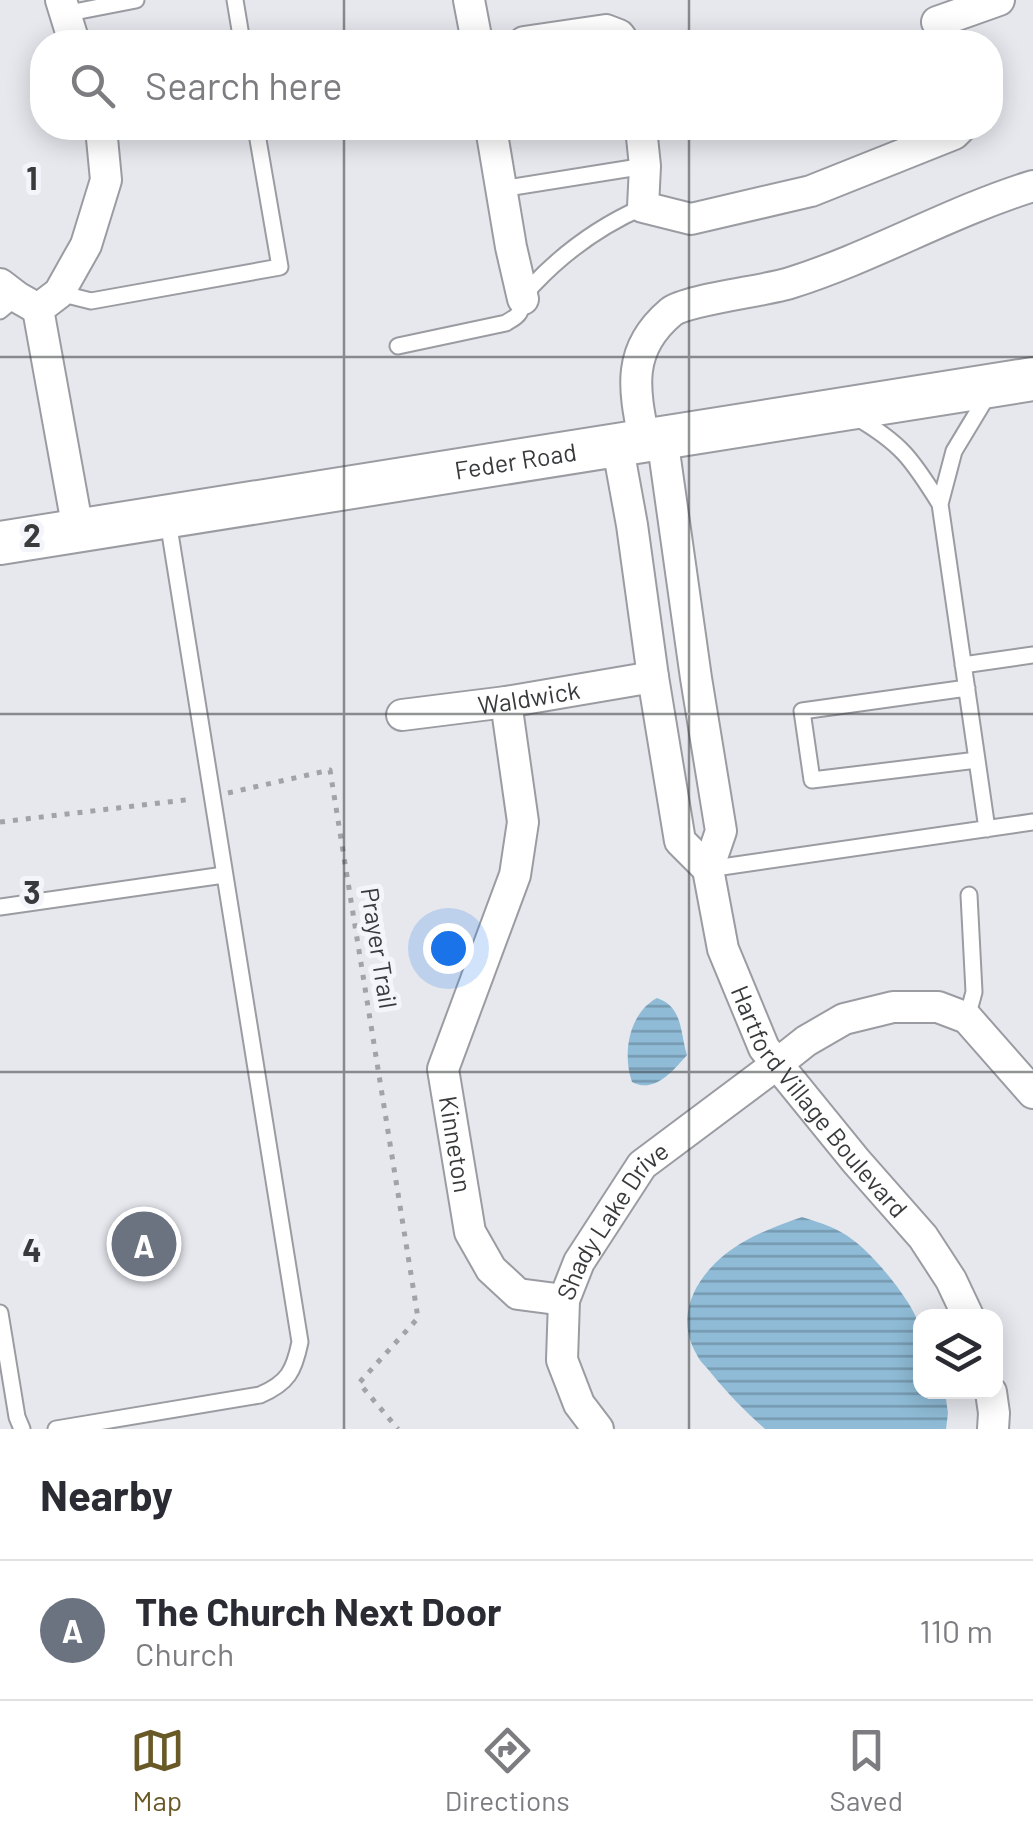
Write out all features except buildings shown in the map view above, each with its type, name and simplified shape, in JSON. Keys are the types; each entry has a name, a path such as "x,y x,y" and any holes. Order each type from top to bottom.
{"main road":[{"name":"Feder Road","path":"0,542 1013,382"}],"street":[{"path":"469,0 475,30"},
{"path":"936,22 999,0"},
{"path":"78,530 23,299 86,245 106,180 102,140"},
{"path":"492,140 522,299"},
{"path":"642,140 643,208 690,219 811,191 939,140"},
{"path":"641,440 636,362 654,331 674,309 788,284 1033,186"},
{"name":"Hartford Village Boulevard","path":"641,440 632,526 653,677 680,841 708,869"},
{"name":"Hartford Village Boulevard","path":"641,440 696,678 721,831 708,869 723,949 764,1048 923,1237 965,1309"},
{"name":"Waldwick","path":"402,715 653,677"},
{"name":"Kinneton","path":"506,702 522,822 515,875 443,1069 470,1232 491,1270 518,1294 564,1300"},
{"name":"Shady Lake Drive","path":"598,1429 579,1404 562,1360 564,1300 579,1262 642,1165 806,1041 844,1020 894,1007 938,1007 967,1018"},
{"path":"967,1018 1033,1093"},
{"path":"992,1399 993,1429"}],"lane":[{"path":"66,19 136,0"},
{"path":"235,0 240,30"},
{"path":"23,299 91,301 280,267 258,140"},
{"path":"501,188 645,166"},
{"path":"398,346 506,323 519,314 522,299 531,287 572,248 610,222 643,208"},
{"path":"987,829 940,504 954,451 1013,382"},
{"path":"841,409 893,440 918,468 940,504"},
{"path":"56,1429 260,1396 278,1388 294,1366 300,1342 168,517"},
{"path":"963,665 1033,655"},
{"path":"966,688 802,711 812,780 977,760"},
{"path":"708,869 1033,822"},
{"path":"0,906 224,875"},
{"path":"967,1018 974,992 970,896"},
{"path":"0,1313 16,1417 22,1429"}],"path":[{"name":"Prayer Trail","path":"0,822 212,796 330,770 418,1318 359,1383 398,1429"}],"water":[{"path":"657,998 676,1014 687,1055 662,1079 640,1085 632,1082 629,1071 630,1035 640,1013"},
{"path":"802,1217 853,1240 882,1268 913,1311 913,1399 946,1399 946,1429 765,1429 730,1395 700,1360 690,1338 690,1305 696,1289 716,1262 765,1231"}],"place":[{"name":"The Church Next Door","path":"144,1244"}]}
